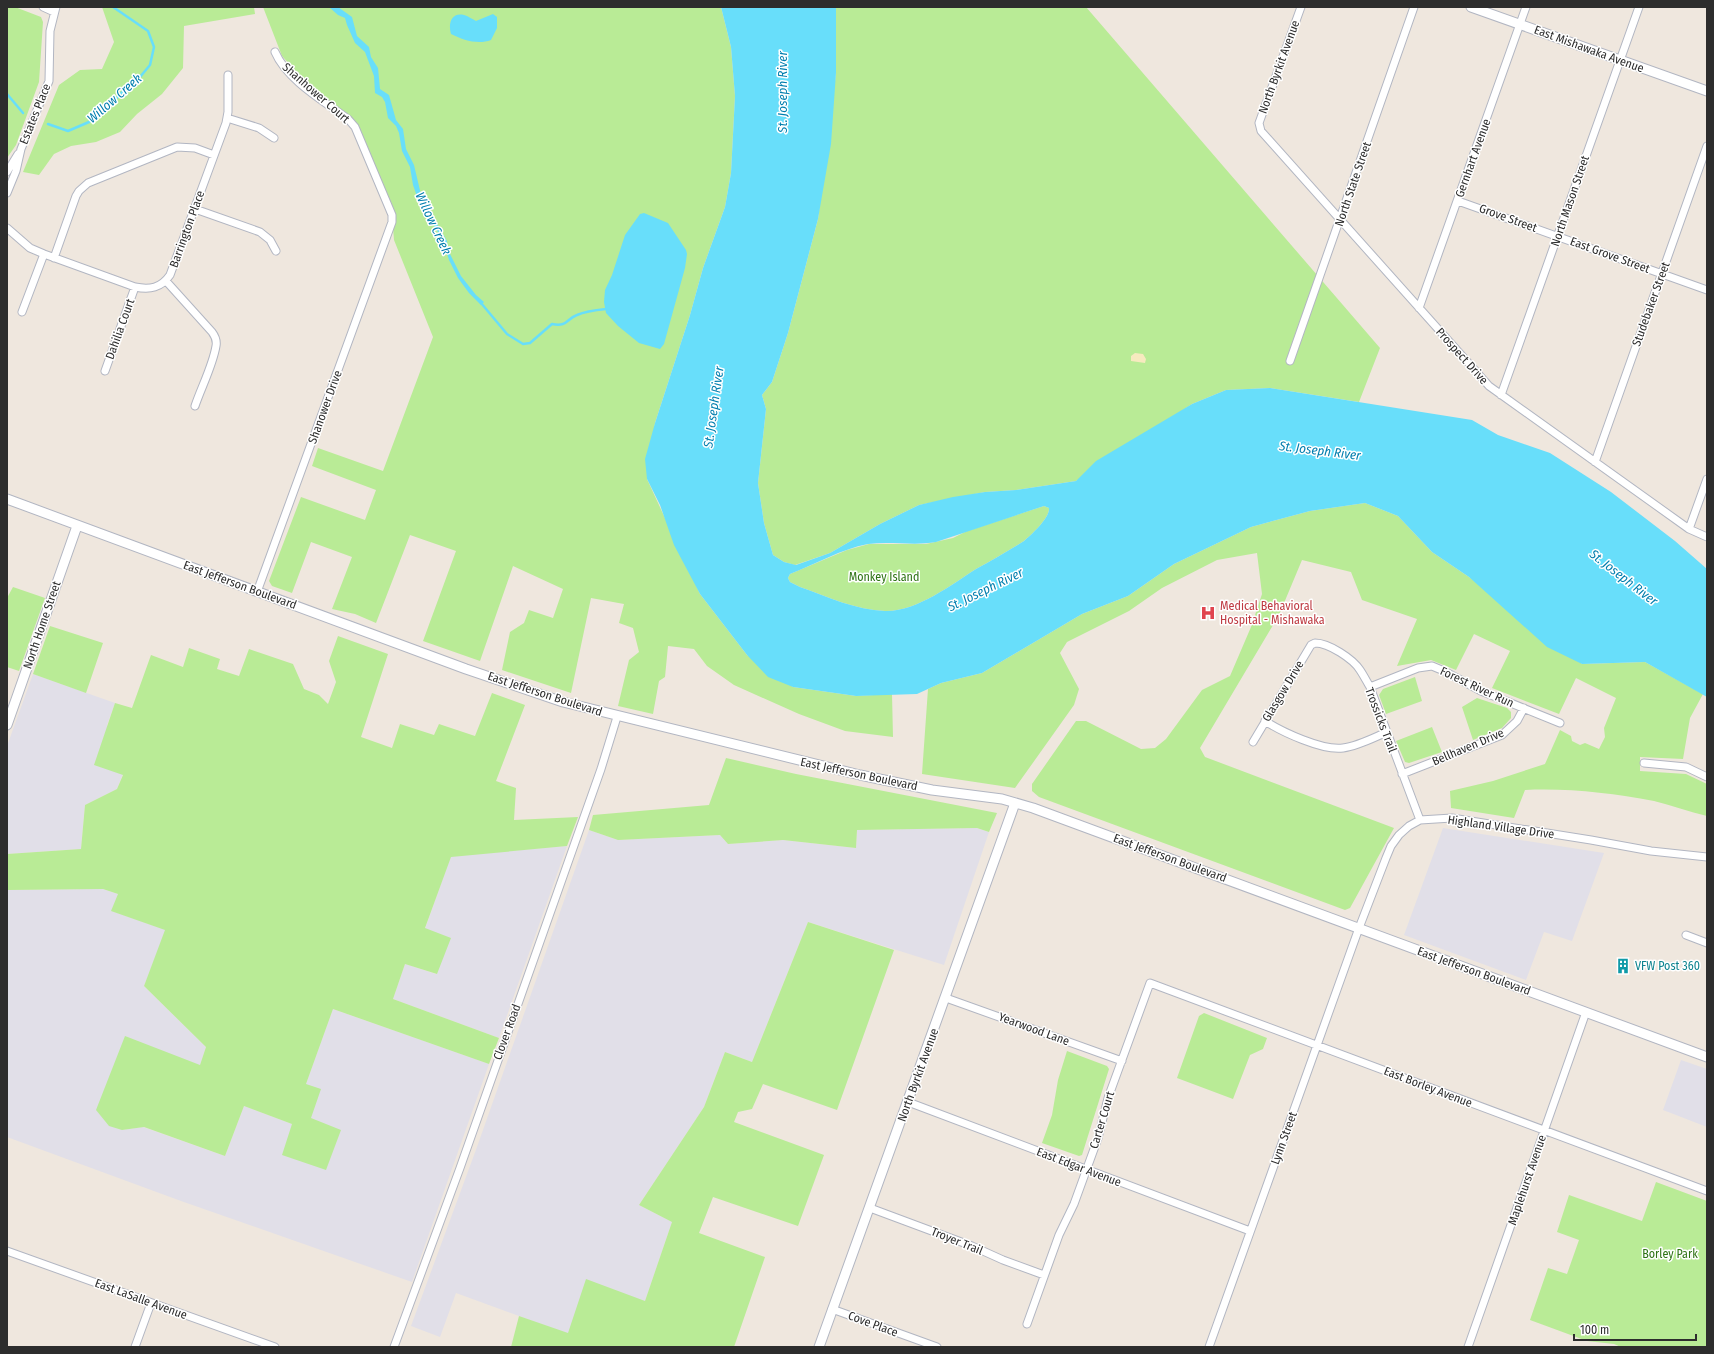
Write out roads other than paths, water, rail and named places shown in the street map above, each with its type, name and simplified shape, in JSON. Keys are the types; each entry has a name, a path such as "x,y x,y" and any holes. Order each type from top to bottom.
{"street":[{"path":"43,7 55,9"},
{"name":"North Byrkit Avenue","path":"1259,127 1259,123 1301,7"},
{"name":"North State Street","path":"1290,362 1414,7"},
{"name":"East Mishawaka Avenue","path":"1471,7 1707,91"},
{"name":"Gernhart Avenue","path":"1419,308 1526,7"},
{"name":"North Mason Street","path":"1501,396 1638,7"},
{"name":"Estates Place","path":"7,172 21,149 49,81 50,31 55,9"},
{"name":"Shanhower Court","path":"275,52 278,60 291,75 348,119 355,127 392,215 392,222"},
{"name":"Barrington Place","path":"7,228 30,248 135,287 147,289 155,288 166,281 170,275 195,209 227,118 228,75"},
{"path":"227,118 259,128 274,138"},
{"name":"Prospect Drive","path":"1259,127 1340,222 1419,308 1479,377 1501,396 1689,529 1707,537"},
{"name":"Studebaker Street","path":"1595,462 1707,146"},
{"path":"54,258 76,196 88,183 177,147 195,148 214,155"},
{"name":"Estates Place","path":"7,193 16,171 21,149"},
{"name":"Grove Street","path":"1458,201 1557,236"},
{"path":"195,209 260,232 270,240 276,251"},
{"name":"Shanower Drive","path":"257,592 392,222"},
{"name":"East Grove Street","path":"1557,236 1707,290"},
{"path":"22,312 44,254"},
{"path":"166,281 212,332 216,340 216,346 211,363 195,406"},
{"name":"Dahilia Court","path":"104,371 135,287"},
{"path":"1689,529 1707,479"},
{"name":"East Jefferson Boulevard","path":"7,499 521,688 585,709 860,775 932,790 995,798 1015,803 1707,1057"},
{"name":"North Home Street","path":"7,725 77,526"},
{"name":"Trossicks Trail","path":"1315,643 1328,645 1352,661 1360,669 1370,687 1420,820"},
{"name":"Glasgow Drive","path":"1253,742 1306,652 1311,645 1315,643"},
{"name":"Forest River Run","path":"1370,687 1418,668 1432,666 1444,670 1481,690 1560,723"},
{"name":"Bellhaven Drive","path":"1402,774 1502,735 1517,722 1524,708"},
{"name":"Clover Road","path":"394,1347 460,1168 593,790 617,717"},
{"path":"1265,721 1279,730 1322,746 1332,748 1351,746 1387,732"},
{"path":"1644,763 1686,767 1707,777"},
{"name":"North Byrkit Avenue","path":"819,1347 1015,803"},
{"name":"Highland Village Drive","path":"1420,820 1452,818 1651,851 1707,857"},
{"path":"1359,928 1391,846 1399,835 1409,826 1420,820"},
{"name":"Lynn Street","path":"1209,1347 1359,928"},
{"path":"1686,936 1707,943"},
{"name":"East Borley Avenue","path":"1150,983 1707,1191"},
{"name":"Carter Court","path":"1027,1324 1044,1275 1098,1138 1104,1110 1150,983"},
{"name":"Yearwood Lane","path":"946,998 1122,1061"},
{"name":"Maplehurst Avenue","path":"1468,1347 1586,1012"},
{"name":"East Edgar Avenue","path":"908,1102 1250,1231"},
{"name":"Troyer Trail","path":"870,1208 1044,1275"},
{"name":"East LaSalle Avenue","path":"7,1251 275,1347"},
{"path":"135,1347 151,1303"},
{"name":"Cove Place","path":"832,1309 937,1347"}],"water":[{"path":"329,7 338,7 352,17 357,36 369,47 371,57 378,68 380,89 389,95 396,120 403,129 406,149 414,165 422,199 447,241 448,250 461,276 476,295 484,302 481,305 469,293 458,278 449,260 443,240 419,202 413,185 410,167 402,151 399,133 396,126 388,118 385,102 382,97 375,93 374,76 365,52 355,43 345,18 338,15"},
{"name":"St. Joseph River","path":"721,7 836,7 836,73 831,144 818,219 788,333 772,382 762,395 766,409 758,483 764,523 773,555 784,562 796,565 830,553 880,524 919,505 953,497 985,492 1016,490 1076,481 1096,461 1192,404 1226,390 1270,388 1472,420 1498,435 1550,453 1611,492 1675,541 1707,569 1707,697 1645,662 1582,664 1547,647 1469,577 1432,552 1398,516 1365,503 1310,511 1251,527 1174,564 1128,596 1082,614 982,673 941,683 917,694 856,696 793,687 768,677 747,655 700,594 674,545 660,505 647,479 645,459 690,315 703,268 725,207 731,173 735,96 731,47","holes":["1044,506 1049,508 1043,521 1024,541 944,590 909,607 885,611 863,608 800,587 790,582 788,578 790,574 858,546 877,543 919,544 936,542"]},
{"path":"493,14 497,17 497,28 491,40 476,42 451,34 450,23 456,15 464,15 476,21"},
{"path":"644,213 668,223 686,250 687,254 685,268 664,344 660,349 639,343 618,326 606,313 604,302 605,290 612,275 625,235 640,214"}],"waterway":[{"name":"Willow Creek","path":"48,124 68,131 89,122 140,77 150,65 154,47 148,31 113,7"},
{"name":"Willow Creek","path":"7,94 23,113"},
{"name":"Willow Creek","path":"481,303 507,334 523,344 530,343 552,324 564,324 580,314 606,309"}],"place":[{"name":"Medical Behavioral Hospital - Mishawaka","path":"1208,613"},
{"name":"VFW Post 360","path":"1623,966"}],"park label":[{"name":"Monkey Island","path":"884,577"},
{"name":"Borley Park","path":"1670,1254"}]}
